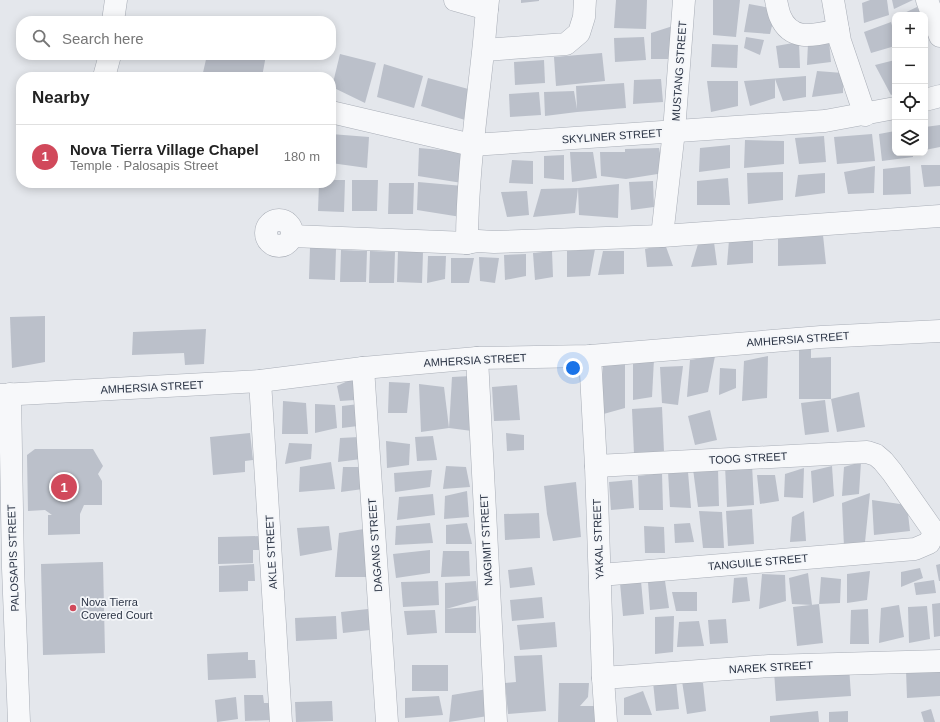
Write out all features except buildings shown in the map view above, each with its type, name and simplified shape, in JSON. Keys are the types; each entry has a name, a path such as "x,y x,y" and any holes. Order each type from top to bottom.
{"street":[{"path":"114,16 116,0"},
{"path":"455,0 487,4 484,50 472,145 467,210 467,243"},
{"path":"484,50 566,44 579,34 584,17 585,0"},
{"name":"MUSTANG STREET","path":"662,236 674,131 684,0"},
{"path":"776,0 780,16 787,26 796,34 813,36 838,30"},
{"path":"833,0 840,41 865,115"},
{"path":"927,0 940,36"},
{"path":"105,72 109,60"},
{"path":"928,99 940,96"},
{"name":"SKYLINER STREET","path":"336,113 472,145 825,121 865,115 892,109"},
{"path":"292,236 467,243 478,241 494,242 662,236 940,216"},
{"name":"AMHERSIA STREET","path":"5,394 260,381 363,368 477,358 590,356 821,337 940,331"},
{"name":"YAKAL STREET","path":"590,356 606,722"},
{"name":"NAGIMIT STREET","path":"477,358 496,722"},
{"name":"DAGANG STREET","path":"363,368 387,722"},
{"name":"AKLE STREET","path":"260,381 281,722"},
{"name":"PALOSAPIS STREET","path":"5,394 6,569 19,722"},
{"name":"TOOG STREET","path":"596,466 867,452 876,455 884,461 932,529 932,535 929,543 915,549"},
{"name":"TANGUILE STREET","path":"600,575 915,549"},
{"name":"NAREK STREET","path":"603,678 770,666 940,661"}],"place":[{"name":"Nova Tierra Village Chapel","path":"64,487"},
{"name":"Nova Tierra Covered Court","path":"73,608"}]}
